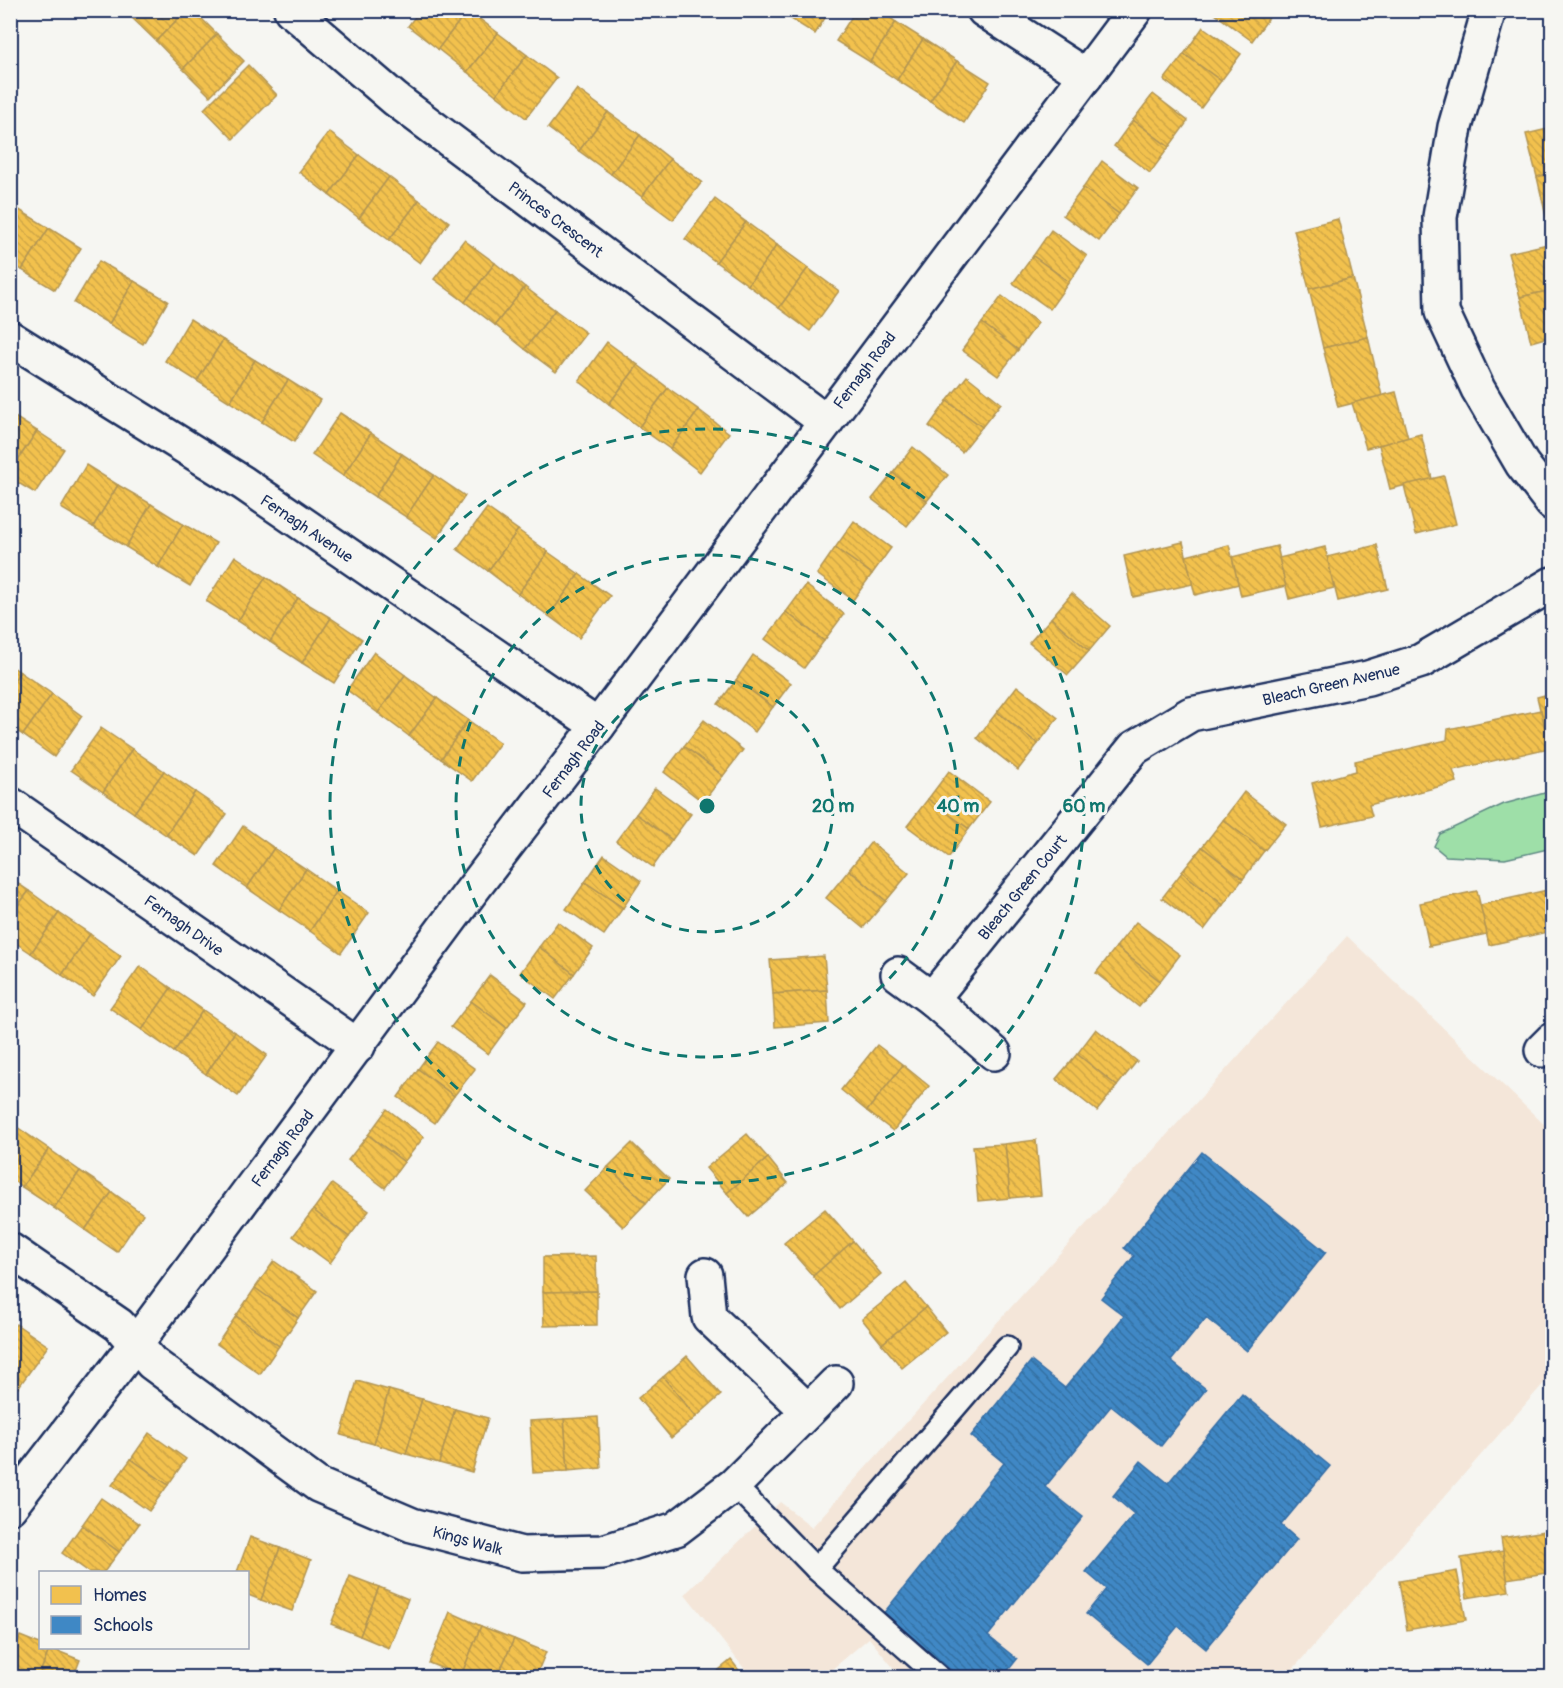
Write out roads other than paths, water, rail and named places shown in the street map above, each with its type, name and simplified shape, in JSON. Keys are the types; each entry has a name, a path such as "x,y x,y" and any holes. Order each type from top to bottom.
{"street":[{"name":"Princes Crescent","path":"291,10 395,99 826,422"},
{"path":"984,10 1086,76"},
{"name":"Fernagh Road","path":"10,1507 135,1345 470,893 1135,10"},
{"path":"1489,10 1455,126 1440,217 1442,312 1478,389 1522,464 1552,503"},
{"name":"Fernagh Avenue","path":"10,339 243,483 598,726"},
{"name":"Bleach Green Avenue","path":"1134,748 1191,714 1368,678 1421,661 1552,584"},
{"name":"Bleach Green Court","path":"932,999 1134,748"},
{"name":"Fernagh Drive","path":"10,804 358,1046"},
{"path":"898,974 932,999 994,1053"},
{"name":"Kings Walk","path":"10,1250 119,1325 152,1363 318,1485 412,1525 522,1554 603,1552 676,1529 734,1485 836,1383"},
{"path":"705,1275 709,1317 807,1410"}],"lane":[{"path":"816,1569 1007,1347"},
{"path":"734,1485 816,1569 940,1677"}]}
